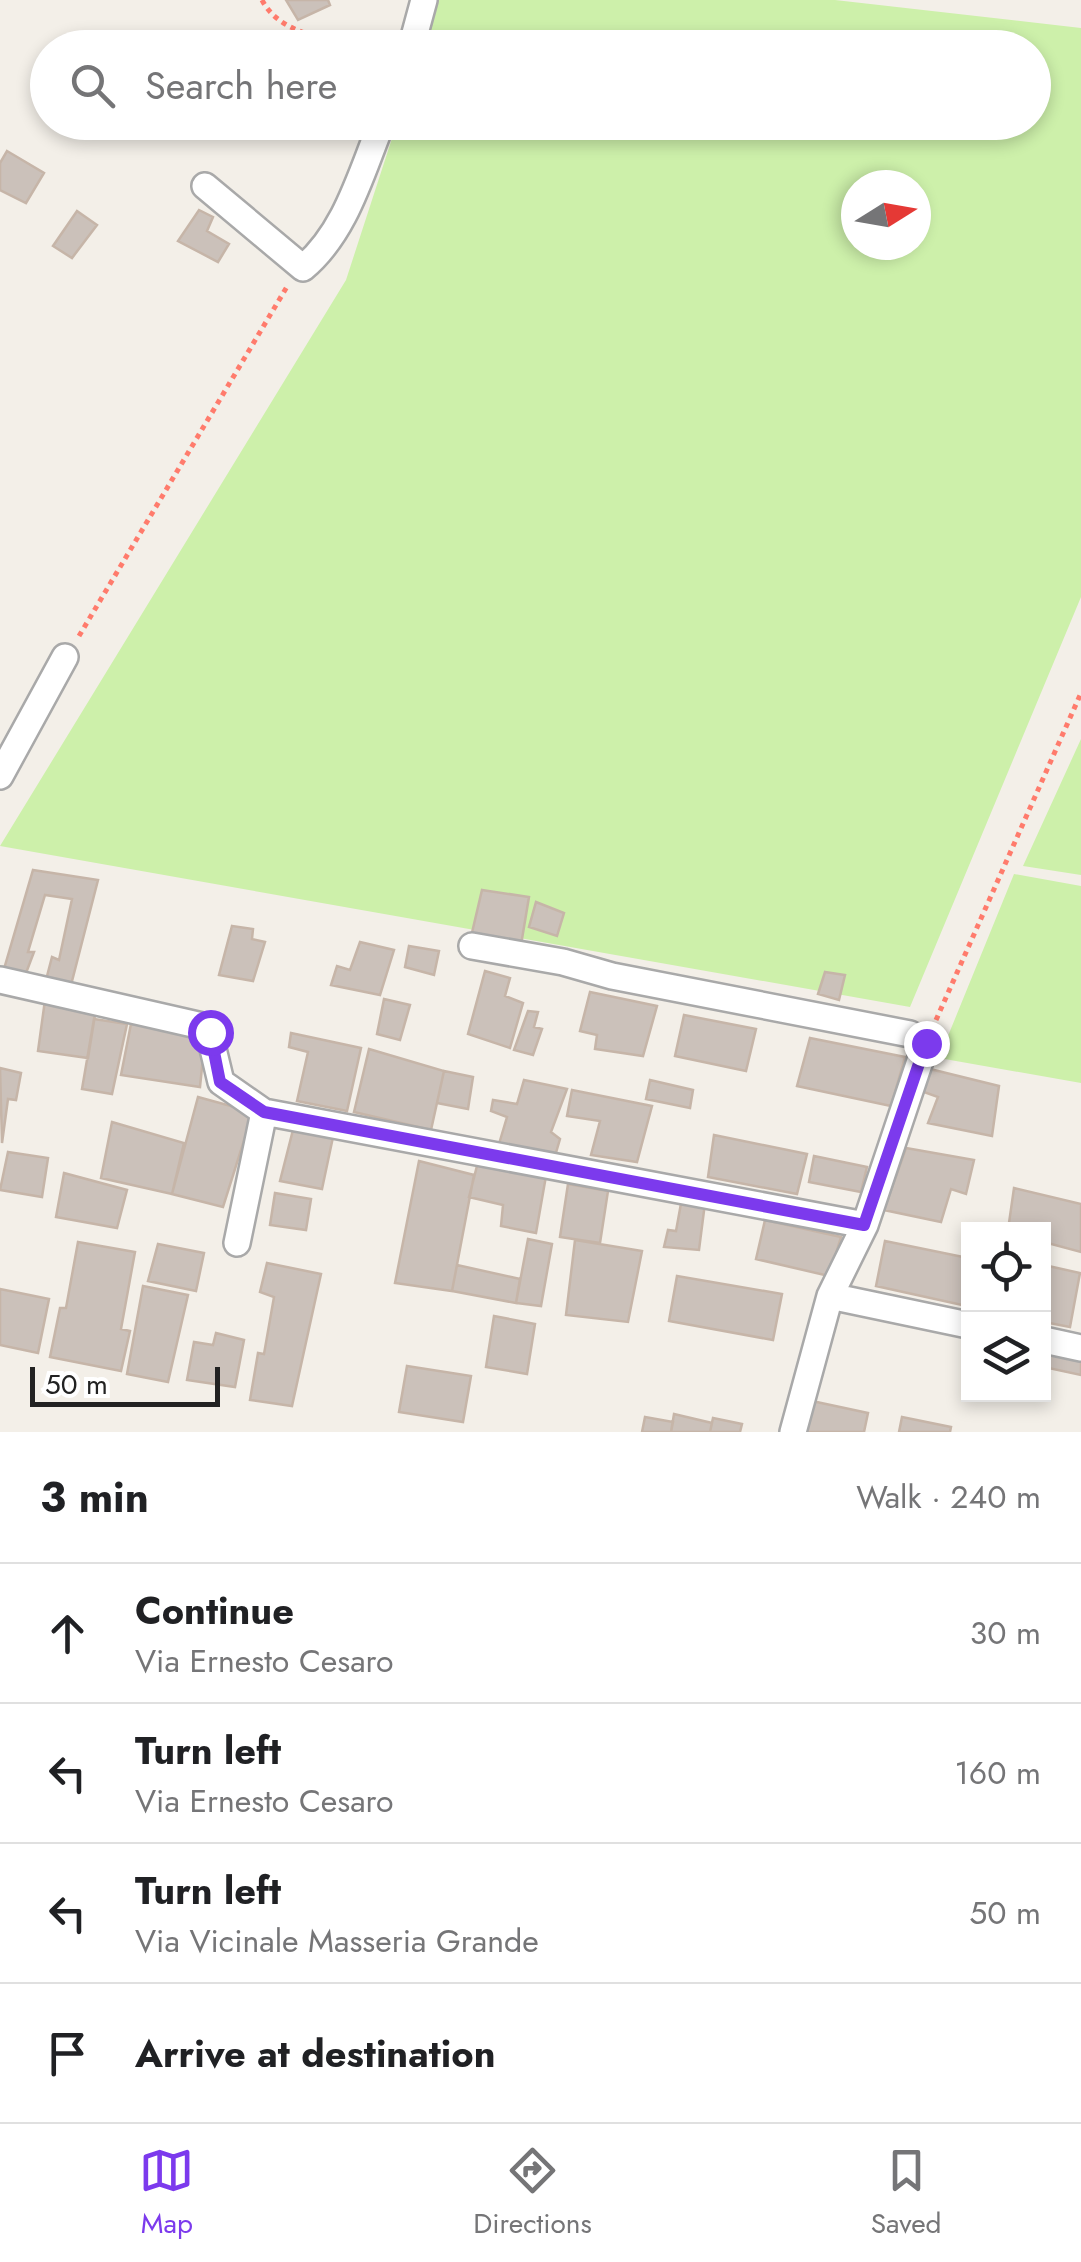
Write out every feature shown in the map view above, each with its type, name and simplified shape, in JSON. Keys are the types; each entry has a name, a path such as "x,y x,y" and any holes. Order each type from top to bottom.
{"street":[{"path":"416,30 424,0"},
{"path":"205,186 304,268 325,248 342,219 375,140"},
{"path":"0,776 65,658"},
{"path":"472,946 910,1034 926,1043 864,1225 830,1296 793,1432"},
{"path":"0,980 202,1026 210,1032 220,1082 264,1112 864,1225"},
{"path":"237,1244 264,1112"},
{"path":"830,1296 961,1323"},
{"path":"1051,1342 1081,1348"}],"path":[{"path":"262,0 271,17 298,30"},
{"path":"65,658 287,287 304,268"},
{"path":"926,1043 1081,693"}],"green space":[{"path":"438,0 835,0 1081,28 1081,597 910,1007 0,846 346,280 391,140 1051,140 1051,30 428,30"},
{"path":"1081,739 1081,875 1023,866"},
{"path":"1014,874 1081,886 1081,1083 939,1058"}],"building":[{"path":"286,0 328,0 330,5 298,20"},
{"path":"7,151 44,173 26,203 0,190 0,163"},
{"path":"199,210 213,217 207,231 229,244 218,262 178,241"},
{"path":"77,211 97,225 72,258 53,246"},
{"path":"33,870 98,880 71,985 46,980 52,957 59,960 72,899 45,895 28,952 34,952 26,973 4,969"},
{"path":"482,890 529,897 521,945 471,937"},
{"path":"536,902 564,913 557,936 529,927"},
{"path":"232,926 253,929 252,939 265,942 253,981 219,975"},
{"path":"360,942 394,950 380,995 331,985 337,966 350,970"},
{"path":"409,946 439,951 434,975 405,967"},
{"path":"485,971 510,978 505,996 523,1003 510,1048 468,1034"},
{"path":"825,972 845,975 839,1000 818,994"},
{"path":"590,992 657,1006 643,1056 595,1049 597,1035 580,1031"},
{"path":"384,999 410,1005 400,1040 377,1034"},
{"path":"45,1000 96,1009 88,1058 38,1051"},
{"path":"528,1011 538,1012 534,1027 542,1029 533,1055 514,1050"},
{"path":"684,1015 756,1029 746,1071 675,1056"},
{"path":"94,1019 127,1024 112,1094 82,1089"},
{"path":"131,1024 195,1033 204,1048 200,1087 121,1075"},
{"path":"291,1033 361,1048 347,1111 297,1101 308,1052 289,1047"},
{"path":"810,1038 905,1057 891,1106 797,1086"},
{"path":"369,1049 444,1071 431,1130 354,1112"},
{"path":"0,1068 21,1073 16,1100 8,1099 2,1143"},
{"path":"926,1068 999,1086 992,1136 928,1123 938,1097 921,1091"},
{"path":"444,1071 473,1077 468,1109 437,1103"},
{"path":"524,1080 567,1089 551,1132 560,1139 555,1156 499,1144 507,1117 491,1111 493,1100 517,1104"},
{"path":"650,1080 693,1090 690,1108 646,1099"},
{"path":"572,1090 652,1106 637,1162 591,1155 600,1121 567,1116"},
{"path":"198,1097 253,1112 223,1207 172,1194"},
{"path":"112,1122 184,1143 172,1194 101,1178"},
{"path":"293,1130 333,1137 322,1189 280,1181"},
{"path":"714,1135 807,1154 797,1194 708,1177"},
{"path":"906,1148 974,1160 966,1194 951,1189 941,1222 884,1210"},
{"path":"8,1152 48,1158 42,1197 0,1190"},
{"path":"814,1156 867,1167 861,1192 809,1182"},
{"path":"419,1161 474,1175 452,1291 395,1283"},
{"path":"478,1162 546,1176 536,1233 501,1226 503,1205 469,1197"},
{"path":"64,1173 127,1190 117,1228 56,1217"},
{"path":"568,1184 608,1191 600,1243 560,1237"},
{"path":"1014,1188 1081,1204 1081,1252 1051,1244 1051,1222 1009,1222"},
{"path":"275,1193 311,1199 306,1230 270,1225"},
{"path":"682,1198 705,1203 699,1250 664,1247 668,1230 676,1231"},
{"path":"765,1220 841,1237 829,1276 756,1259"},
{"path":"528,1239 552,1244 541,1306 516,1303"},
{"path":"575,1240 642,1251 628,1322 566,1315"},
{"path":"885,1241 961,1257 961,1305 876,1286"},
{"path":"78,1242 135,1252 121,1329 130,1331 121,1371 50,1357 60,1308 66,1308"},
{"path":"158,1244 204,1253 196,1291 148,1281"},
{"path":"267,1263 321,1274 292,1406 250,1400 258,1353 264,1354 274,1297 260,1292"},
{"path":"457,1265 520,1279 516,1303 452,1291"},
{"path":"1051,1267 1080,1273 1070,1327 1051,1323"},
{"path":"677,1276 782,1294 773,1340 669,1321"},
{"path":"143,1286 188,1295 168,1382 127,1374"},
{"path":"0,1289 49,1299 38,1353 0,1345"},
{"path":"494,1316 535,1324 527,1374 486,1367"},
{"path":"216,1333 244,1340 235,1387 187,1380 194,1342 213,1345"},
{"path":"1051,1352 1081,1359 1081,1375 1051,1369"},
{"path":"407,1366 471,1376 463,1422 399,1412"},
{"path":"812,1401 868,1413 864,1432 804,1432"},
{"path":"674,1414 712,1423 710,1432 671,1432"},
{"path":"645,1417 673,1422 671,1432 642,1432"},
{"path":"902,1417 951,1427 950,1432 899,1432"},
{"path":"713,1418 742,1424 740,1432 710,1432"}],"route":[{"path":"210,1032 220,1082 264,1112 864,1225 926,1043"}]}
